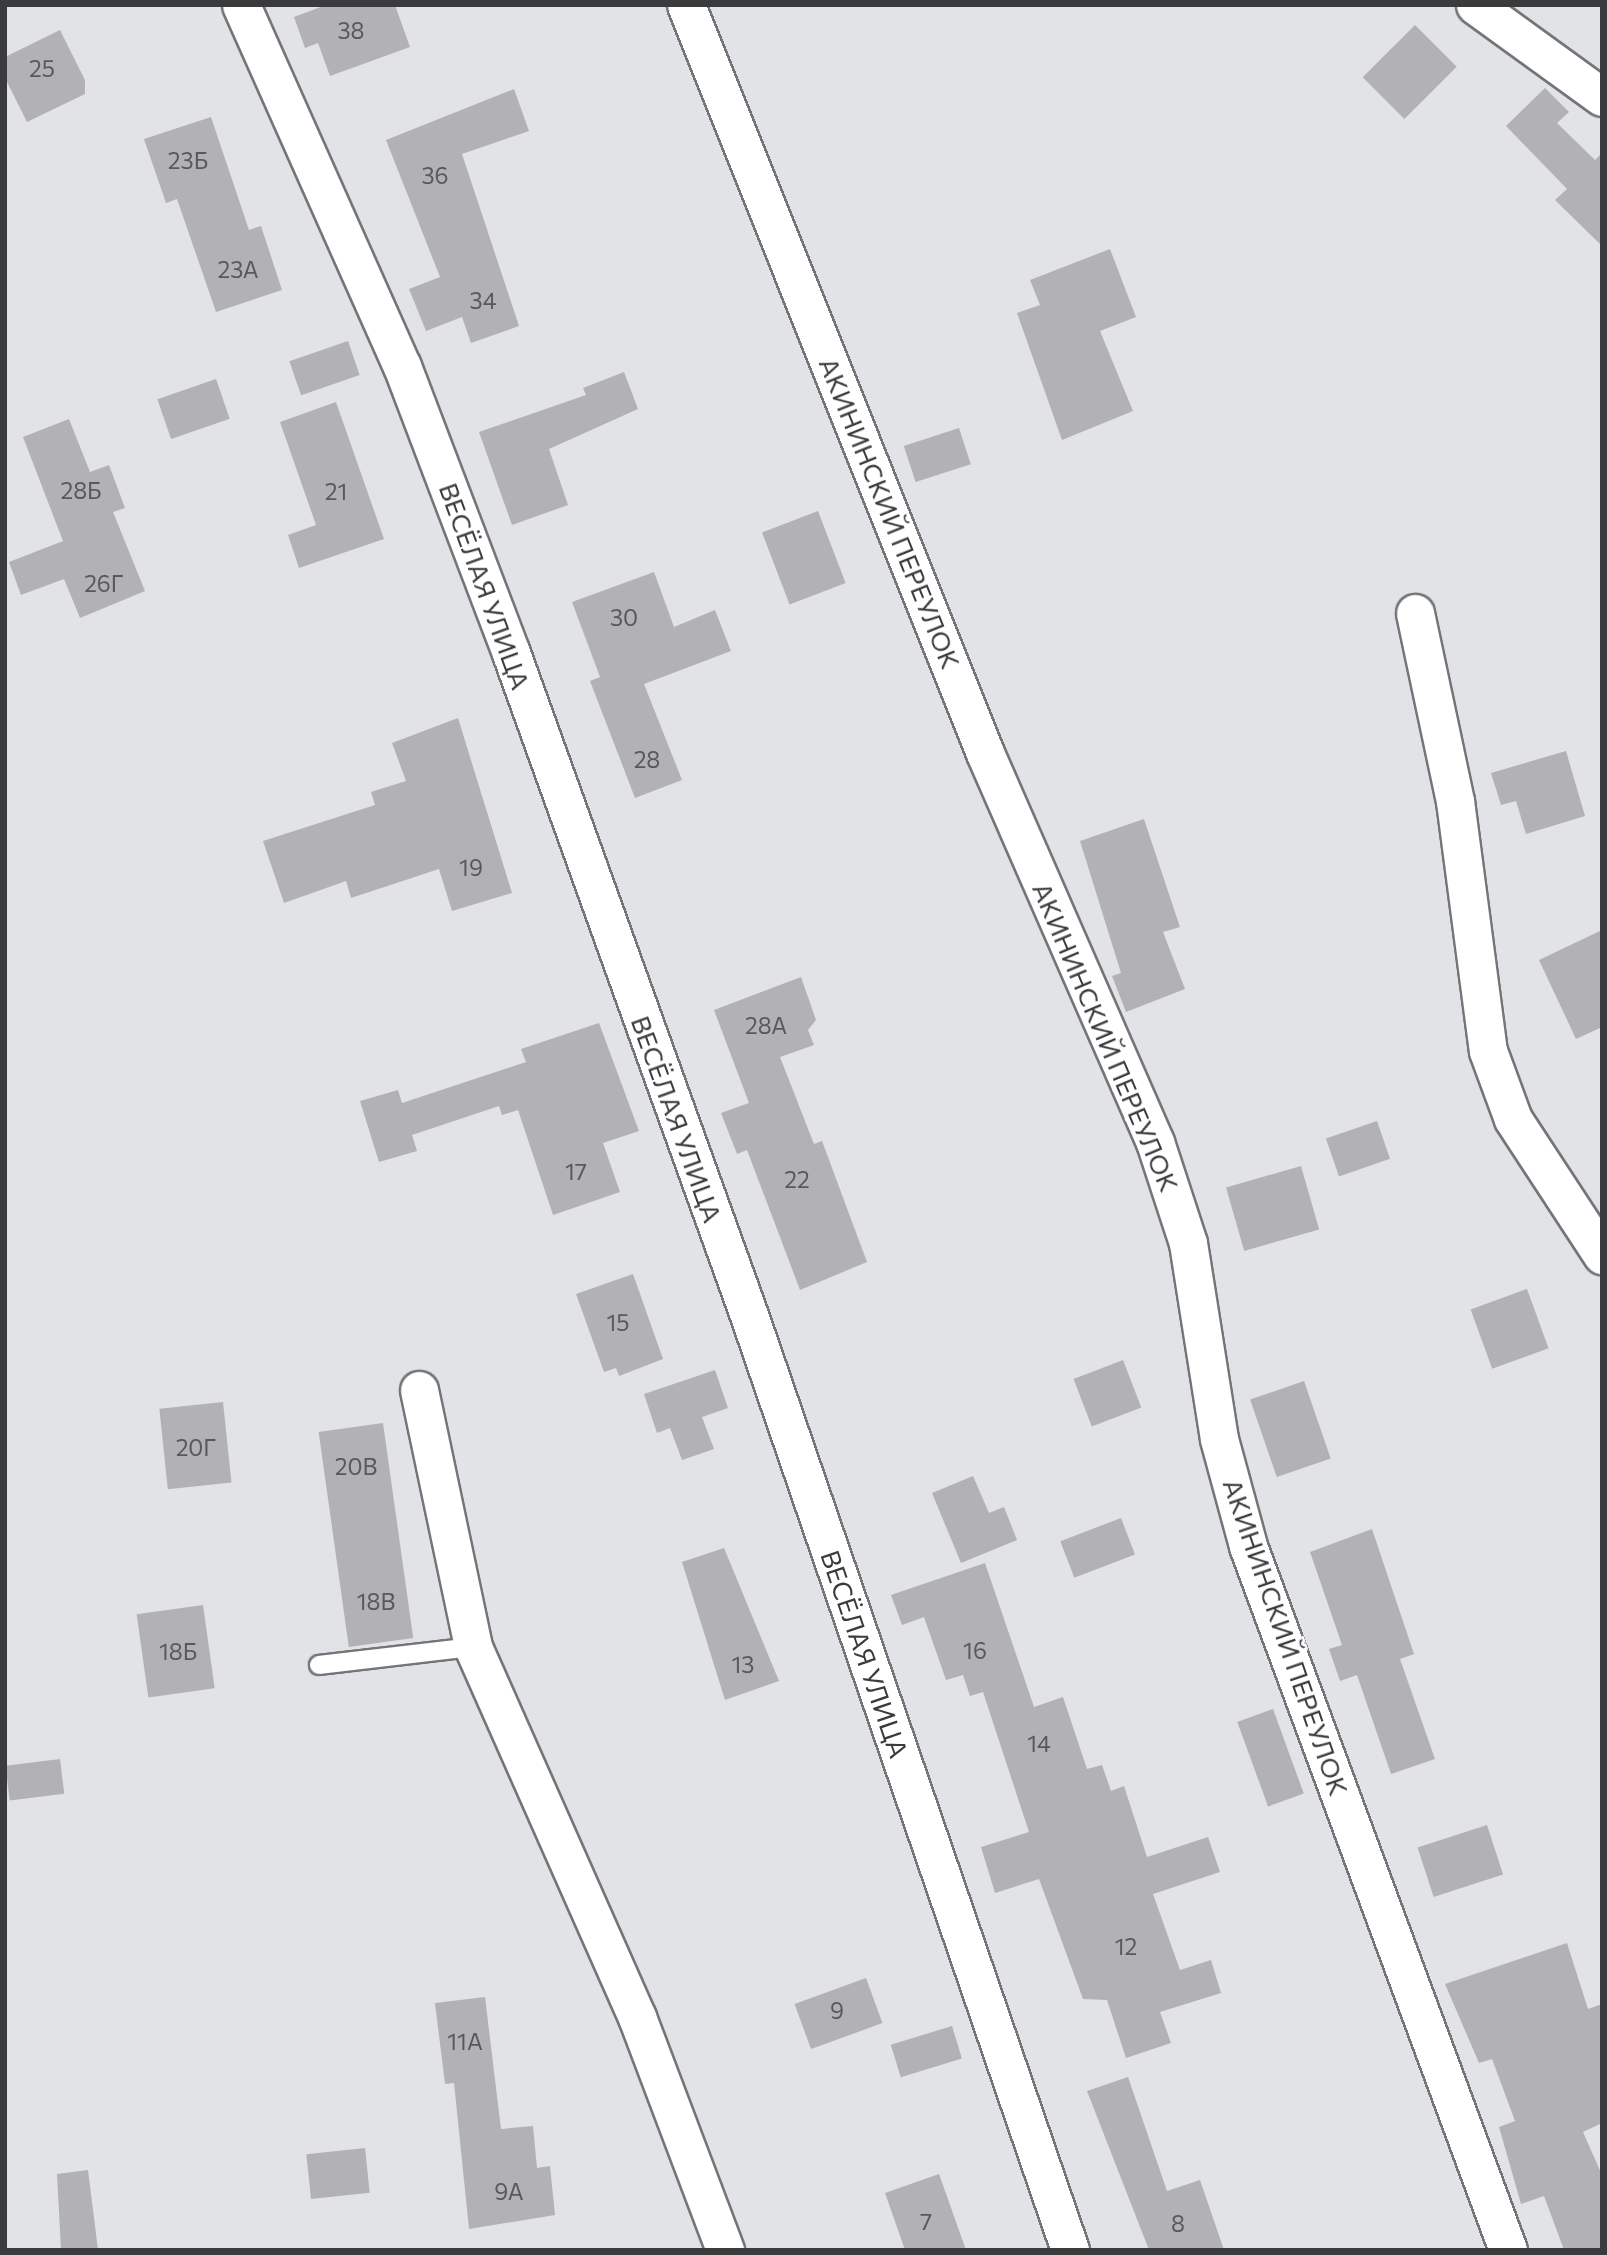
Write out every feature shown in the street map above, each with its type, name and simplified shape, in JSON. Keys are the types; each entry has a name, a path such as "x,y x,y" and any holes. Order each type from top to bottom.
{"street":[{"name":"ВЕСЁЛАЯ УЛИЦА","path":"241,5 402,366 506,640 751,1318 1070,2250"},
{"name":"АКИНИНСКИЙ ПЕРЕУЛОК","path":"685,5 985,753 1155,1142 1188,1244 1219,1439 1248,1546 1508,2250"},
{"path":"1475,5 1602,97"},
{"path":"1415,613 1455,801 1488,1051 1513,1119 1602,1255"},
{"path":"419,1390 472,1647 637,2017 725,2250"}],"lane":[{"path":"319,1665 472,1647"}],"building":[{"path":"326,5 395,5 410,47 330,76 318,43 305,48 294,17"},
{"path":"1415,25 1457,67 1404,119 1363,77"},
{"path":"60,30 85,80 85,94 27,122 5,78 5,57"},
{"path":"1545,88 1569,112 1557,123 1595,160 1602,153 1602,246 1555,200 1567,189 1506,126"},
{"path":"514,89 529,131 462,154 519,326 471,343 462,317 426,331 409,289 440,277 386,140"},
{"path":"211,117 249,230 261,226 282,290 216,312 177,199 166,203 144,139"},
{"path":"1110,249 1136,317 1100,331 1133,411 1062,440 1017,313 1040,305 1030,280"},
{"path":"348,341 360,375 301,395 289,361"},
{"path":"624,372 638,409 549,449 568,505 512,525 479,432 586,395 583,388"},
{"path":"216,379 230,419 171,439 157,399"},
{"path":"336,402 384,539 299,568 288,535 316,525 280,422"},
{"path":"69,419 90,472 109,465 125,508 113,512 145,591 80,618 64,579 21,595 9,562 63,541 23,437"},
{"path":"959,428 971,464 916,482 904,446"},
{"path":"818,511 846,583 790,604 762,533"},
{"path":"654,572 674,627 715,610 731,651 644,684 682,780 635,798 590,681 600,677 572,602"},
{"path":"458,718 512,893 452,911 439,869 351,898 346,881 284,903 263,841 375,805 371,792 406,781 392,743"},
{"path":"1566,751 1585,816 1526,834 1516,801 1501,805 1491,773"},
{"path":"1144,819 1180,927 1163,932 1185,989 1126,1012 1112,976 1121,973 1080,841"},
{"path":"1602,930 1602,1027 1576,1039 1539,960"},
{"path":"801,977 816,1020 808,1030 814,1045 780,1057 814,1144 822,1141 867,1262 800,1290 747,1150 737,1154 721,1113 749,1103 714,1010"},
{"path":"599,1023 639,1131 603,1143 620,1192 553,1215 518,1110 502,1115 499,1106 412,1135 417,1151 379,1162 360,1101 398,1090 402,1103 526,1062 521,1049"},
{"path":"1377,1121 1390,1159 1339,1176 1326,1139"},
{"path":"1301,1166 1319,1229 1244,1251 1226,1187"},
{"path":"633,1274 663,1359 619,1376 616,1368 604,1372 576,1294"},
{"path":"1527,1289 1549,1348 1492,1369 1471,1310"},
{"path":"1123,1360 1141,1408 1092,1427 1074,1379"},
{"path":"715,1370 728,1408 702,1417 714,1449 682,1460 670,1428 657,1433 644,1394"},
{"path":"1304,1381 1331,1459 1277,1477 1250,1400"},
{"path":"223,1402 231,1483 168,1489 159,1409"},
{"path":"383,1423 413,1638 349,1647 319,1432"},
{"path":"973,1476 989,1513 1004,1507 1017,1540 961,1563 932,1493"},
{"path":"1121,1518 1135,1554 1074,1578 1060,1541"},
{"path":"1372,1529 1414,1654 1400,1659 1435,1759 1391,1774 1357,1675 1340,1681 1329,1649 1342,1645 1310,1552"},
{"path":"724,1548 779,1681 725,1700 682,1562"},
{"path":"985,1563 1034,1707 1063,1697 1087,1769 1102,1765 1111,1791 1124,1786 1147,1857 1208,1837 1220,1872 1153,1894 1180,1970 1211,1960 1221,1993 1160,2012 1171,2043 1126,2058 1107,2000 1083,1999 1039,1879 995,1893 981,1847 1029,1832 983,1692 970,1696 963,1675 946,1680 924,1617 902,1625 891,1595"},
{"path":"203,1605 215,1688 148,1698 137,1614"},
{"path":"1273,1709 1304,1794 1268,1807 1237,1722"},
{"path":"60,1759 64,1794 10,1800 5,1766"},
{"path":"1487,1825 1503,1874 1434,1897 1418,1848"},
{"path":"1567,1943 1588,2009 1602,2004 1602,2123 1583,2132 1602,2175 1602,2250 1564,2250 1544,2196 1521,2204 1499,2127 1515,2121 1492,2059 1479,2063 1445,1984"},
{"path":"866,1978 882,2023 811,2049 795,2004"},
{"path":"485,1997 501,2129 533,2126 537,2168 550,2166 555,2215 469,2229 454,2083 445,2084 435,2003"},
{"path":"952,2026 962,2059 901,2077 891,2045"},
{"path":"1128,2077 1167,2191 1200,2180 1224,2250 1149,2250 1087,2091"},
{"path":"365,2148 370,2193 311,2199 306,2154"},
{"path":"88,2170 98,2250 61,2250 57,2174"},
{"path":"939,2174 966,2250 905,2250 885,2193"}]}
